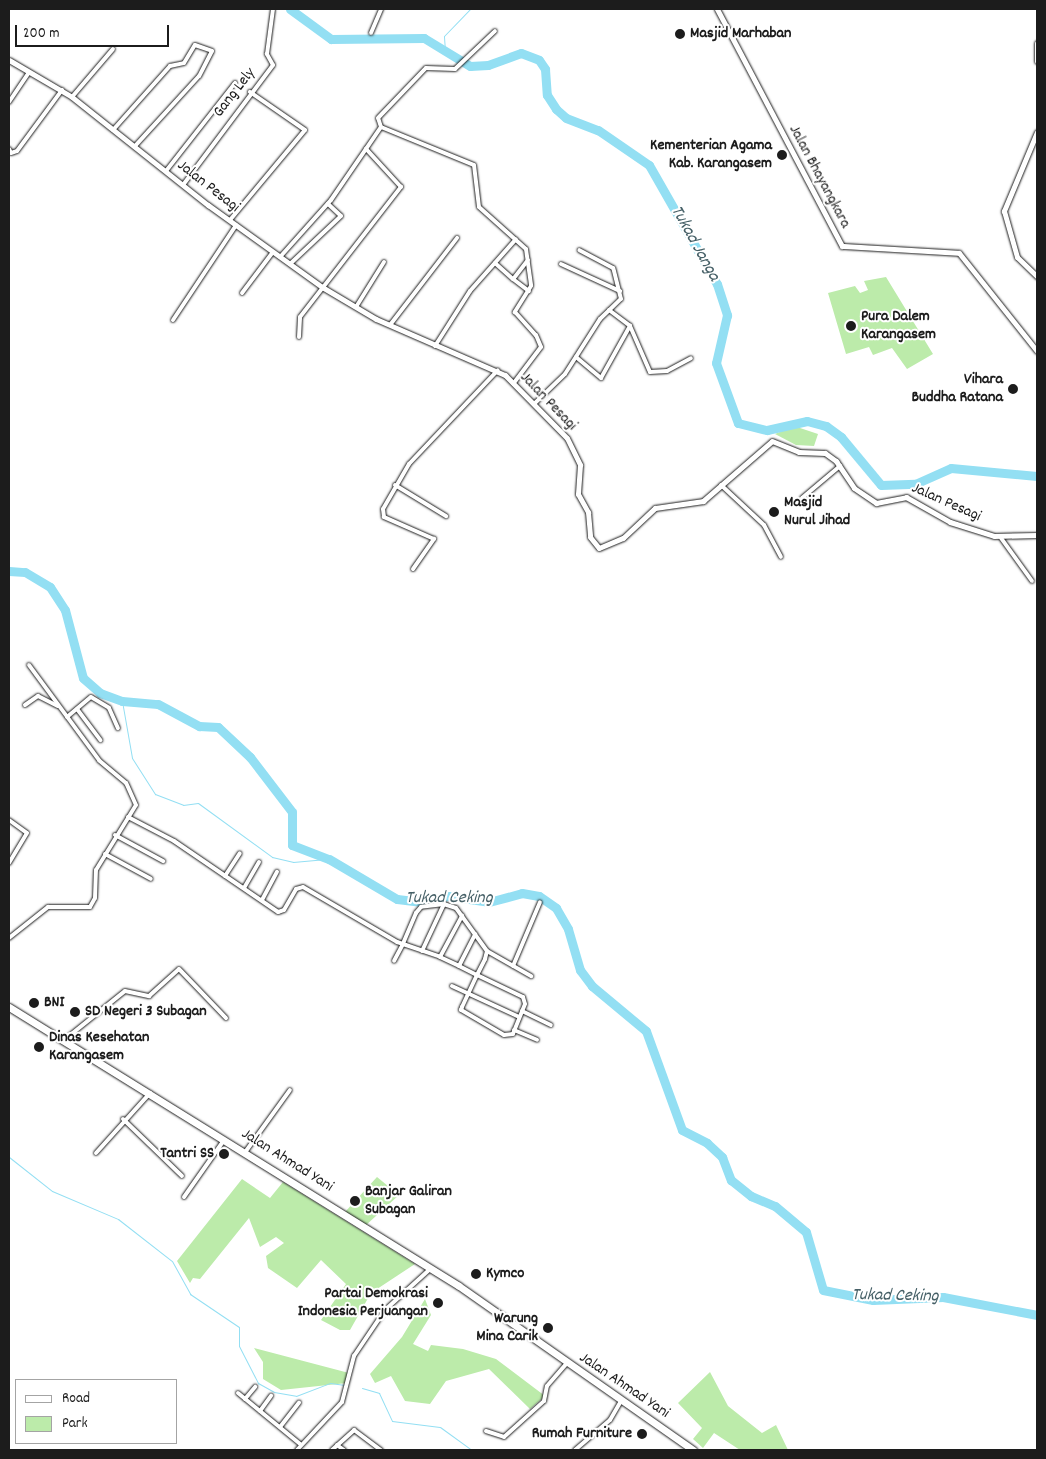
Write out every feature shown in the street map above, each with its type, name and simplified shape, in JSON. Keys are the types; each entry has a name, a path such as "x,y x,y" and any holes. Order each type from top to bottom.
{"highway":[{"name":"Jalan Ahmad Yani","path":"9,1007 246,1151 430,1269 688,1449"}],"street":[{"name":"Gang Lely","path":"183,185 250,92 273,66 267,54 273,9"},
{"path":"371,32 381,9"},
{"name":"Jalan Bhayangkara","path":"717,9 842,246 959,253 1037,351"},
{"path":"495,31 453,69 426,68 378,118 381,126 474,165 479,206 516,239 529,259 529,291 515,312 536,335 541,347 513,384"},
{"path":"1037,43 1037,61"},
{"path":"113,130 170,66 184,63 195,45 212,51 199,76 135,146"},
{"path":"72,97 113,49"},
{"name":"Jalan Pesagi","path":"9,60 72,97 183,185 322,287 390,325 435,346 498,370 564,432 575,453 580,470 578,494 588,512 590,537 598,548 623,538 655,508 695,504 721,485 769,441 799,452 823,452 840,466 848,483 876,503 911,498 950,522 1001,538 1037,535"},
{"path":"9,102 29,72"},
{"path":"166,171 235,83"},
{"path":"9,149 11,153 17,151 62,90"},
{"path":"230,220 305,130 250,92"},
{"path":"280,257 328,204 381,126"},
{"path":"1037,132 1004,211 1017,257 1037,276"},
{"path":"299,337 299,319 322,287 402,187 366,149"},
{"path":"290,264 341,216 328,204"},
{"path":"173,320 236,225"},
{"path":"390,325 457,238"},
{"path":"435,346 470,291 516,239"},
{"path":"534,404 576,357 609,310 620,301 620,291 613,268 579,250"},
{"path":"242,293 273,252"},
{"path":"513,279 529,259"},
{"path":"356,307 384,262"},
{"path":"495,264 529,291"},
{"path":"561,264 620,291"},
{"path":"609,310 630,326 650,372 667,371 691,358"},
{"path":"576,357 601,378 630,326"},
{"path":"413,569 434,541 384,517 396,485 414,457 498,370"},
{"path":"802,498 840,466"},
{"path":"396,485 446,516"},
{"path":"721,485 764,525 781,556"},
{"path":"1001,538 1032,581"},
{"path":"9,938 48,907 90,907 95,898 96,870 115,835 136,805 132,791 99,760 29,666"},
{"path":"25,705 38,696 60,707"},
{"path":"67,717 91,697 109,708 118,728"},
{"path":"77,709 100,740"},
{"path":"128,816 282,912 296,889 303,887 403,944 440,957 476,975 523,997 522,1011 514,1030 507,1036 463,1014 468,994 476,975 486,951"},
{"path":"9,820 27,833 9,864"},
{"path":"115,835 163,861"},
{"path":"225,876 240,852"},
{"path":"105,854 151,879"},
{"path":"244,888 259,862"},
{"path":"262,900 277,872"},
{"path":"513,966 540,902"},
{"path":"422,951 444,904"},
{"path":"394,961 421,907 444,904 462,916 486,951 531,976"},
{"path":"440,957 462,916"},
{"path":"459,966 475,934"},
{"path":"64,1040 125,992 149,996 179,969 226,1018"},
{"path":"452,986 518,1017"},
{"path":"522,1011 551,1025"},
{"path":"514,1030 537,1040"},
{"path":"246,1151 290,1090"},
{"path":"96,1153 123,1119 150,1093"},
{"path":"123,1119 182,1176"},
{"path":"184,1197 225,1138"},
{"path":"297,1450 300,1444 342,1402 354,1356 386,1310 430,1269"},
{"path":"486,1431 504,1437 544,1402 547,1386 566,1364"},
{"path":"245,1399 255,1387"},
{"path":"238,1393 300,1444"},
{"path":"260,1411 271,1396"},
{"path":"575,1450 610,1420 621,1401"},
{"path":"280,1427 299,1403"},
{"path":"332,1450 354,1430 381,1450"},
{"path":"337,1445 344,1450"}],"green space":[{"path":"886,277 933,354 907,369 892,348 873,355 869,347 846,354 828,293 855,286 860,293 868,290 864,281"},
{"path":"794,426 818,434 814,446 796,445 775,434"},
{"path":"377,1177 399,1195 365,1226 345,1212"},
{"path":"242,1179 270,1198 283,1182 415,1264 371,1293 350,1330 340,1330 321,1320 346,1284 321,1260 297,1288 268,1268 266,1256 284,1243 276,1237 260,1247 249,1218 200,1279 193,1278 190,1283 177,1261"},
{"path":"425,1299 431,1315 413,1344 428,1351 431,1345 463,1349 496,1359 545,1396 530,1409 489,1369 446,1381 430,1404 405,1401 391,1376 375,1383 370,1374 402,1337"},
{"path":"254,1348 349,1373 347,1383 281,1390 263,1379 263,1362"},
{"path":"710,1372 728,1406 762,1433 776,1425 788,1450 740,1450 714,1433 703,1448 693,1439 702,1428 678,1403"}],"waterway":[{"name":"Tukad Janga","path":"290,9 331,39 424,38 470,66 488,65 521,53 539,60 545,69 547,95 556,109 566,118 598,130 649,165 717,284 727,315 716,363 738,423 767,430 807,421 826,426 841,437 881,485 915,484 951,468 1037,476"},
{"path":"445,51 444,36 470,9"},
{"name":"Tukad Ceking","path":"9,571 25,572 50,587 65,610 83,678 100,693 122,701 158,704 199,726 218,727 250,757 292,812 292,845 329,859 397,899 422,902 448,896 489,902 522,893 539,896 556,908 568,929 580,970 592,986 646,1031 682,1130 707,1143 722,1157 731,1180 751,1196 775,1206 806,1232 823,1290 873,1300 943,1297 1037,1315"},
{"path":"122,701 132,758 155,794 183,805 198,803 272,857 293,862 329,859"},
{"path":"9,1157 52,1191 118,1219 172,1261 190,1294 239,1327 239,1346 258,1383 274,1392 296,1396 330,1383 345,1385"},
{"path":"362,1388 379,1393 392,1421 440,1427 472,1450"}],"place":[{"name":"Masjid Marhaban","path":"680,34"},
{"name":"Kementerian Agama Kab. Karangasem","path":"782,155"},
{"name":"Pura Dalem Karangasem","path":"851,326"},
{"name":"Vihara Buddha Ratana","path":"1013,389"},
{"name":"Masjid Nurul Jihad","path":"774,512"},
{"name":"BNI","path":"34,1003"},
{"name":"SD Negeri 3 Subagan","path":"75,1012"},
{"name":"Dinas Kesehatan Karangasem","path":"39,1047"},
{"name":"Tantri SS","path":"224,1154"},
{"name":"Banjar Galiran Subagan","path":"355,1201"},
{"name":"Kymco","path":"476,1274"},
{"name":"Partai Demokrasi Indonesia Perjuangan","path":"438,1303"},
{"name":"Warung Mina Carik","path":"548,1328"},
{"name":"Rumah Furniture","path":"642,1434"}]}
